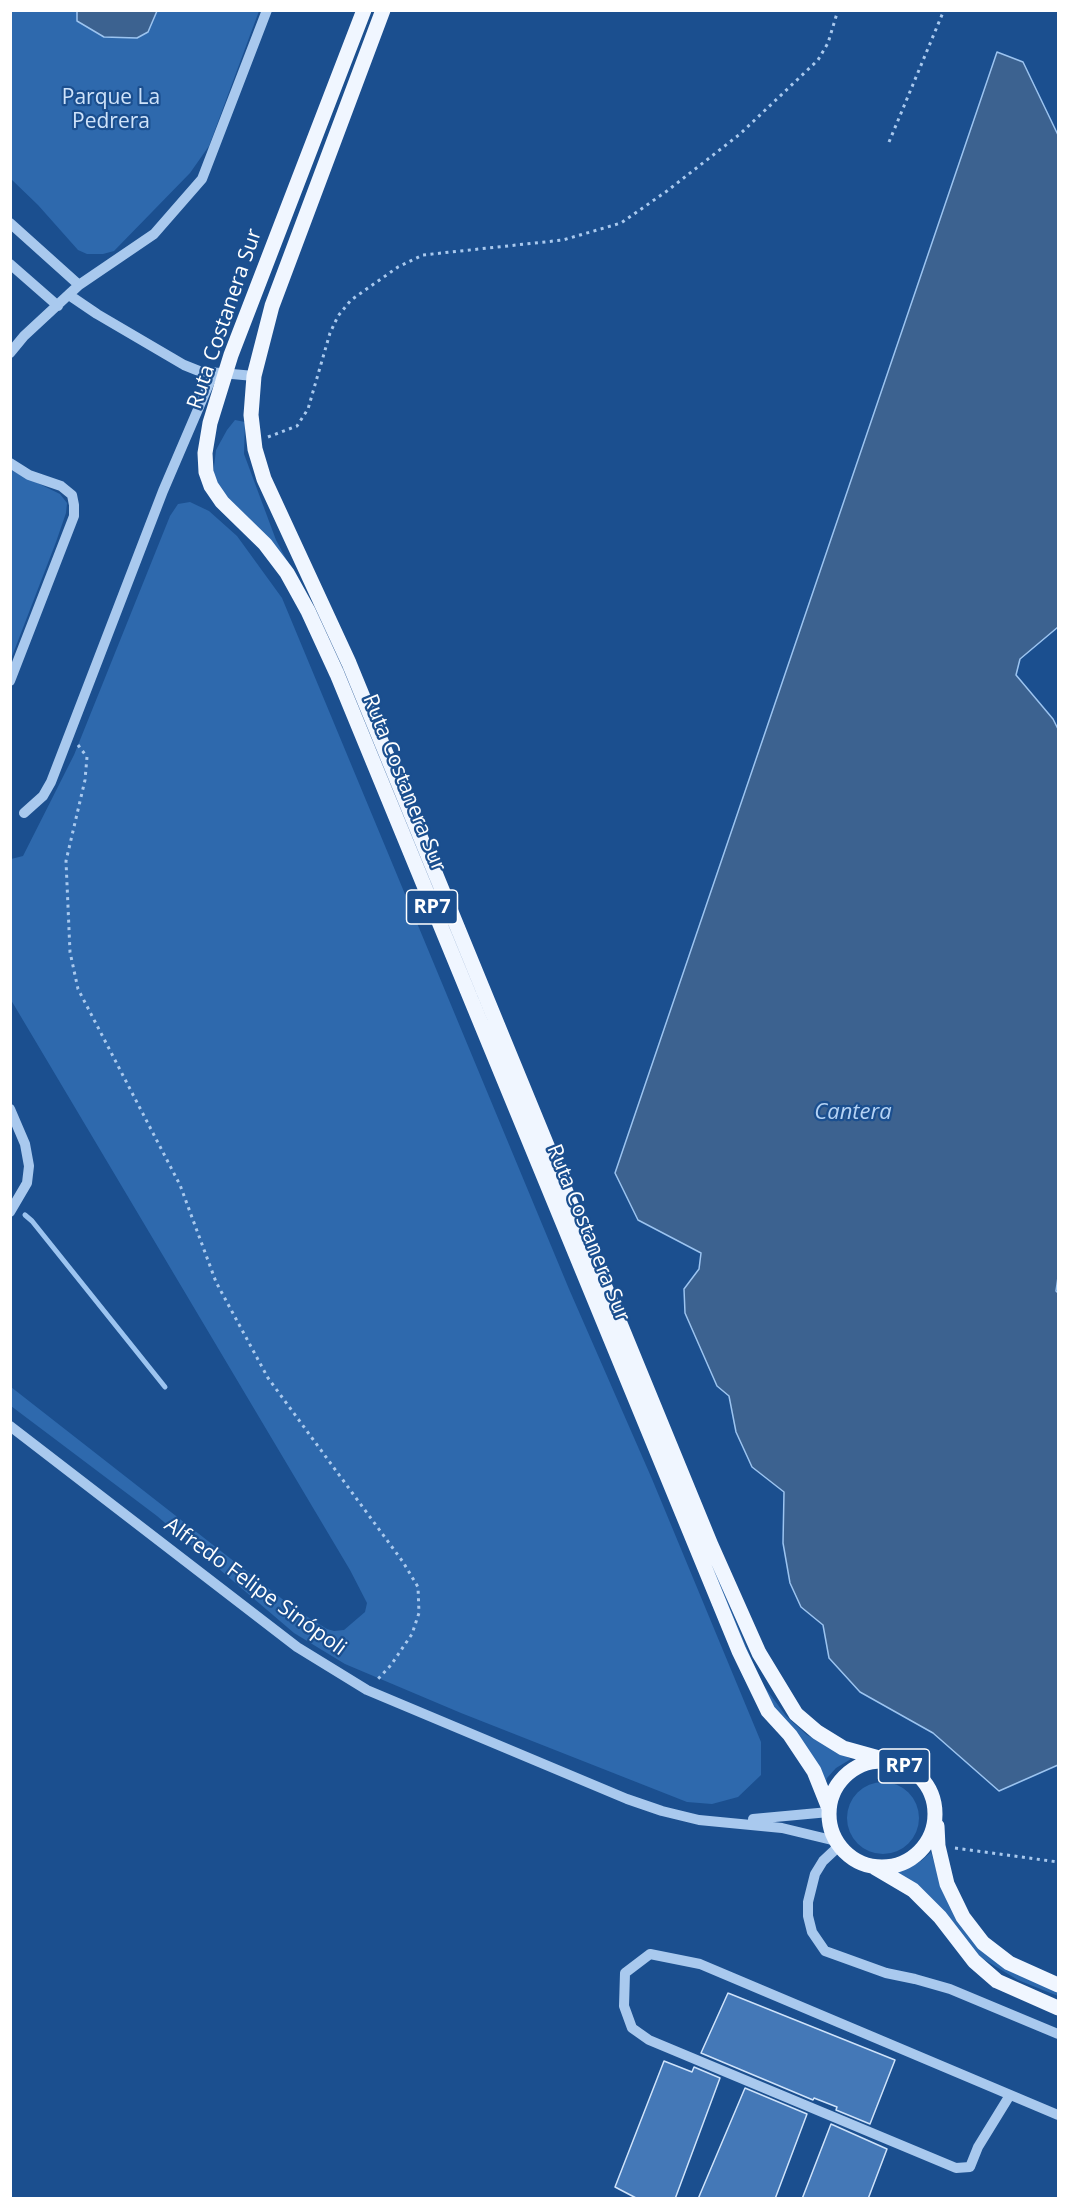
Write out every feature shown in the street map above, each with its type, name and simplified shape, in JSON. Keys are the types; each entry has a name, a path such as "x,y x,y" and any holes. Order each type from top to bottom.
{"main road":[{"name":"Ruta Costanera Sur","path":"364,10 220,373 205,453 206,472 211,486 222,502 270,551 287,573 308,611 337,674 739,1651 768,1711 790,1735 814,1770 828,1809 830,1827 837,1843"},
{"name":"Ruta Costanera Sur","path":"383,10 272,306 254,376 251,415 253,440 264,479 349,663 706,1534 759,1653 796,1714 817,1732 843,1748 897,1763 913,1770 926,1783 934,1799 938,1846 947,1884 963,1917 983,1943 1009,1963 1059,1985"},
{"name":"RP7","path":"828,1809 836,1787 847,1774 862,1765 879,1761 897,1763"},
{"path":"874,1867 892,1867 909,1861 923,1850 932,1834 936,1817"},
{"path":"837,1843 849,1856 874,1867 913,1890 940,1917 974,1961 997,1980 1059,2008"}],"street":[{"path":"10,353 24,336 79,285 154,234 202,179 267,10"},
{"path":"10,223 79,285"},
{"path":"10,264 58,306"},
{"path":"69,295 184,365 199,371 254,376"},
{"path":"24,813 43,796 51,782 163,491 220,373"},
{"path":"10,463 29,475 61,486 72,495 74,516 10,681"},
{"path":"10,1109 25,1144 29,1166 27,1183 10,1212"},
{"name":"Alfredo Felipe Sinópoli","path":"10,1426 297,1647 368,1690 627,1799 699,1820"},
{"path":"699,1820 766,1819 828,1809"},
{"path":"699,1820 782,1828 837,1843 815,1874 807,1902 812,1932 825,1951 886,1973 915,1978 950,1989 1059,2034"},
{"path":"1010,2095 978,2147 970,2167 956,2168 649,2040 632,2028 624,2006 626,1973 650,1954 700,1964 1059,2115"}],"path":[{"path":"253,440 277,435 297,426 308,409 330,333 338,316 351,300 398,267 423,255 563,240 621,223 667,191 740,134 818,60 828,43 838,10"},
{"path":"889,142 945,10"},
{"path":"70,734 87,757 66,861 70,951 78,989 180,1185 216,1282 268,1378 403,1562 418,1587 419,1613 412,1634 391,1665 368,1690"},
{"path":"938,1846 1059,1862"}],"green space":[{"name":"Parque La Pedrera","path":"10,11 259,11 209,146 190,173 114,251 87,254 78,250 11,179"},
{"path":"235,420 245,422 244,454 276,540 322,626 761,1682 786,1716 807,1735 851,1759 836,1768 827,1778 824,1788 761,1692 315,618 222,494 213,475 216,450"},
{"path":"11,470 60,494 67,503 56,542 11,659"},
{"path":"190,502 209,511 237,536 282,598 569,1289 652,1479 761,1742 761,1775 738,1797 712,1804 687,1802 461,1713 345,1664 294,1633 157,1516 11,1406 11,1387 295,1609 327,1629 344,1630 365,1612 367,1603 350,1570 11,1000 11,859 23,856 74,755 170,516 178,504"},
{"path":"883,1782 903,1788 913,1798 919,1818 913,1838 903,1848 883,1854 863,1848 853,1838 847,1818 853,1798 863,1788"},
{"path":"931,1852 941,1886 966,1932 1058,1990 1058,1996 1018,1980 980,1957 894,1871 921,1861"}],"water":[{"path":"77,10 157,11 148,32 137,38 104,37 77,21"},
{"name":"Cantera","path":"997,52 1023,62 1058,135 1058,627 1020,659 1016,675 1053,719 1058,729 1058,1277 1056,1291 1058,1293 1058,1765 999,1791 933,1733 860,1692 829,1658 823,1625 801,1607 790,1583 783,1543 784,1492 752,1467 736,1432 729,1396 717,1386 685,1313 684,1289 699,1269 701,1253 638,1220 615,1173"}],"building":[{"path":"728,1993 895,2060 870,2124 836,2110 837,2107 814,2098 813,2100 701,2053"},
{"path":"664,2061 692,2072 694,2067 720,2078 675,2199 638,2199 615,2187"},
{"path":"745,2088 807,2114 775,2199 698,2199"},
{"path":"831,2124 887,2149 868,2199 802,2199"}],"waterway":[{"path":"25,1215 165,1387"}]}
